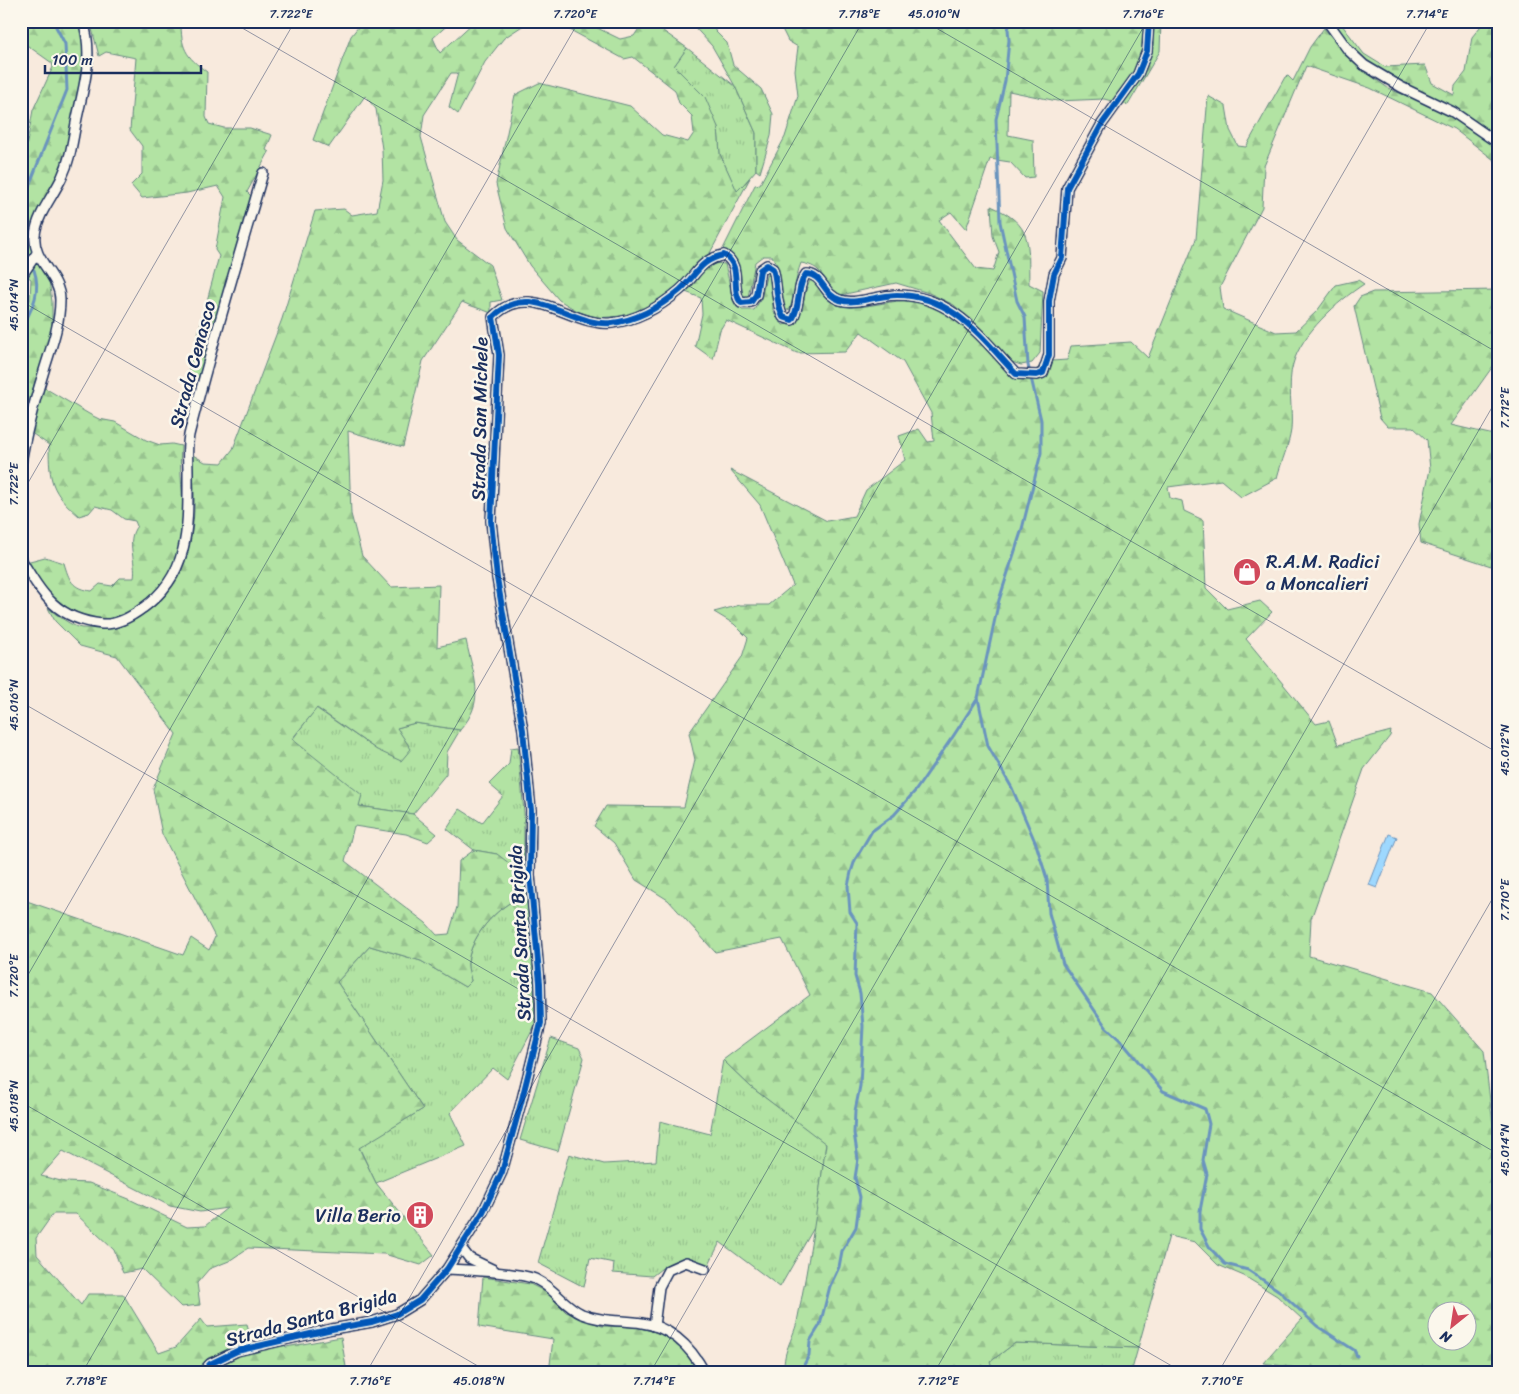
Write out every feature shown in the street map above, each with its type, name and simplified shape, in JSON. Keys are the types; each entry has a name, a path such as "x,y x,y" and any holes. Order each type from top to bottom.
{"street":[{"path":"21,462 30,415 59,318 60,298 54,276 37,253 34,235 39,220 70,159 89,65 88,36 83,21"},
{"name":"Strada San Michele","path":"531,810 523,730 496,578 491,521 499,354 493,320 498,312 518,303 530,302 545,303 597,323 633,320 658,306 681,289 704,262 724,255 730,259 735,269 736,297 742,303 751,302 756,295 760,270 766,266 773,269 776,279 777,306 783,317 792,320 796,313 801,280 806,274 813,274 820,280 826,290 839,300 851,301 895,295 928,298 944,306 967,323 1016,374 1037,375 1043,373 1049,354 1049,302 1054,274 1062,258 1067,188 1102,124 1138,74 1147,51 1149,21"},
{"path":"1327,21 1348,50 1364,65 1401,88 1453,112 1498,143"},
{"name":"Strada Cenasco","path":"21,559 37,586 56,607 81,621 109,624 130,618 158,598 174,574 184,551 189,524 189,434 263,173"},
{"path":"21,277 37,253"},
{"name":"Strada Santa Brigida","path":"202,1373 210,1364 237,1351 332,1329 372,1322 397,1314 420,1300 462,1249 483,1212 502,1172 541,1023 537,946 530,875 531,810"},
{"path":"462,1249 469,1258 503,1274"},
{"path":"654,1326 659,1287 668,1270 686,1262 706,1268"},
{"path":"447,1269 528,1276 551,1289 567,1306 582,1314 598,1319 654,1326 680,1339 690,1348 705,1373"}],"green space":[{"path":"21,21 79,21 84,37 86,63 67,158 31,232 33,251 49,280 52,302 52,326 33,388 23,432 21,432 21,313 30,300 31,279 21,272 21,154 26,148 33,110 53,67 52,63 21,41"},
{"path":"90,21 181,21 183,45 186,51 207,72 206,117 209,124 224,128 250,128 272,135 266,150 269,152 247,192 251,196 201,380 188,372 219,256 215,250 225,197 218,186 187,193 142,198 131,185 142,174 142,146 130,130 136,58 106,52 99,56"},
{"path":"363,21 452,21 433,38 440,53 475,21 530,21 504,38 485,62 458,114 449,107 458,73 451,73 424,115 421,137 445,222 457,240 490,265 502,300 491,302 491,313 462,302 423,361 403,447 348,431 351,514 362,556 391,587 439,585 437,647 466,640 476,687 476,698 468,719 460,730 415,723 397,728 411,749 401,761 377,750 317,708 292,739 362,795 359,806 413,814 437,834 428,842 406,834 354,826 345,861 426,923 437,935 449,934 457,907 459,861 474,850 497,854 514,867 515,876 524,874 527,894 498,912 481,930 475,940 468,964 471,981 465,987 421,961 370,946 337,982 423,1109 359,1148 376,1183 434,1255 421,1265 384,1254 248,1248 229,1261 209,1269 197,1283 200,1305 181,1307 142,1269 123,1273 114,1250 76,1214 53,1214 36,1238 37,1255 81,1305 88,1294 123,1294 159,1353 176,1347 201,1319 207,1327 247,1324 251,1343 208,1358 196,1373 21,1373 21,899 183,955 191,938 209,950 215,937 162,834 153,789 176,734 117,656 80,646 55,621 48,608 65,621 77,627 115,627 143,615 165,593 181,567 190,540 194,516 191,454 205,462 222,463 233,449 282,319 315,211 344,209 352,215 377,211 383,180 382,149 376,109 365,96 329,147 313,140 351,36","holes":["63,1151 170,1206 200,1212 227,1208 205,1226 187,1227 129,1199 89,1183 65,1182 41,1176"]},
{"path":"564,21 583,21 620,39 634,36 644,21 649,21 687,48 674,66 705,97 718,127 720,154 737,191 750,178 710,253 700,260 678,285 656,302 633,315 598,318 579,312 559,300 530,266 507,228 496,184 515,95 539,83 630,106 662,135 688,142 694,133 692,116 679,103 675,90 633,57 624,59 559,24"},
{"path":"689,21 715,21 715,31 727,43 733,65 761,89 773,114 771,136 760,173 756,170 756,133 735,86 712,46"},
{"path":"778,21 1161,21 1160,51 1128,105 1104,99 1057,101 1009,91 1008,135 1033,140 1034,177 1025,178 1010,162 990,159 966,229 951,212 939,220 976,269 993,271 999,252 993,236 991,206 1015,220 1022,228 1028,246 1029,284 1043,291 1040,353 1032,363 1021,365 1012,362 986,334 954,305 929,293 896,283 841,295 829,286 818,270 801,263 790,309 785,311 777,265 772,256 763,256 755,262 748,297 743,298 739,286 739,268 731,255 723,249 755,185 760,184 785,137 798,96 795,70 798,47 788,41"},
{"path":"1331,21 1339,21 1364,54 1385,67 1425,65 1432,83 1454,95 1455,86 1466,72 1472,37 1484,22 1498,21 1498,37 1494,37 1498,39 1498,117 1496,121 1498,123 1498,138 1460,111 1408,87 1366,63 1350,48"},
{"path":"1324,28 1353,61 1379,82 1392,90 1443,111 1482,136 1498,151 1498,163 1454,129 1370,88 1306,66 1264,166 1262,207 1220,287 1223,309 1276,332 1296,331 1317,311 1336,285 1358,280 1364,284 1343,299 1322,319 1312,330 1297,353 1290,380 1291,430 1277,478 1241,497 1221,480 1168,487 1170,498 1182,501 1184,511 1203,520 1206,588 1227,609 1260,601 1272,612 1246,639 1316,724 1329,721 1338,745 1391,731 1390,736 1364,769 1311,919 1309,956 1432,992 1484,1051 1498,1166 1498,1373 1354,1373 1348,1369 1325,1372 1263,1363 1302,1319 1277,1296 1244,1276 1218,1265 1195,1242 1169,1236 1138,1348 1015,1343 990,1362 995,1373 785,1373 786,1353 797,1322 826,1144 751,1087 723,1060 810,995 782,939 715,952 668,900 636,880 614,843 594,826 606,806 684,807 695,760 689,733 742,657 748,638 734,624 714,612 740,605 769,605 793,585 760,505 730,470 827,521 854,516 866,490 905,460 899,436 919,429 928,442 934,441 931,413 903,362 861,332 845,352 797,353 726,320 720,330 713,359 695,346 702,314 701,298 683,291 706,267 718,263 725,264 733,299 742,310 754,310 761,299 767,272 770,273 773,290 773,311 783,325 797,322 807,288 812,278 830,301 838,305 850,307 903,301 917,301 930,304 944,310 958,320 980,339 1001,363 1019,373 1036,371 1046,357 1052,361 1067,360 1071,346 1131,342 1148,358 1196,239 1208,96 1226,106 1230,130 1238,146 1246,147 1285,77 1288,76 1293,81 1310,47"},
{"path":"687,48 735,86 756,133 756,170 737,192 720,154 718,127 674,66"},
{"path":"1498,290 1498,359 1451,425 1498,436 1498,545 1491,566 1421,543 1419,524 1430,469 1427,440 1413,427 1388,427 1380,418 1354,306 1360,297 1373,292"},
{"path":"43,387 89,414 99,419 115,422 146,440 160,445 172,444 181,446 180,459 184,523 180,554 159,589 141,607 123,618 105,621 87,618 70,609 54,597 39,581 26,562 45,557 64,563 72,583 85,590 92,591 100,584 112,586 120,578 134,578 132,538 137,526 135,521 124,519 112,510 95,506 89,513 79,516 62,500 57,492 51,477 49,445 30,432"},
{"path":"316,708 377,750 397,728 415,723 460,730 447,752 446,774 413,814 359,806 292,740"},
{"path":"518,747 524,813 524,874 515,876 497,854 474,850 447,829 460,809 482,823 503,796 489,784 509,764 511,748"},
{"path":"527,894 533,945 535,1025 507,1079 493,1068 450,1113 466,1146 376,1183 359,1147 423,1109 337,982 370,946 421,961 465,987 471,981 468,964 475,940 481,930 498,912"},
{"path":"551,1038 579,1048 584,1058 558,1151 520,1140"},
{"path":"723,1060 751,1087 826,1143 815,1226 780,1287 720,1242 708,1266 692,1260 678,1260 666,1265 652,1276 613,1273 614,1263 590,1258 584,1287 538,1263 569,1154 604,1164 656,1161 660,1121 710,1134"},
{"path":"483,1277 530,1284 546,1292 566,1312 602,1326 637,1327 655,1332 677,1342 692,1357 699,1373 549,1373 553,1339 479,1327"},
{"path":"341,1337 347,1373 207,1373 232,1356 252,1349 282,1342 286,1347"},
{"path":"1015,1343 1138,1348 1131,1373 995,1373 990,1362"}],"water":[{"path":"1389,834 1397,837 1377,888 1369,885"}],"waterway":[{"path":"21,206 67,90 65,44 53,21"},
{"path":"952,738 978,698 999,600 1022,529 1041,453 1041,420 1028,365 1025,317 1017,301 1000,222 996,119 1005,81 1009,40 1008,29 1011,21"},
{"path":"21,250 26,259"},
{"path":"21,330 32,308 36,294 37,286 34,270"},
{"path":"978,698 988,746 1012,788 1036,844 1047,879 1049,913 1063,964 1106,1027 1122,1042 1163,1091 1205,1109 1209,1124 1203,1160 1207,1174 1200,1211 1200,1229 1210,1248 1225,1264 1248,1270 1278,1290 1317,1326 1354,1350 1357,1356"},
{"path":"800,1373 809,1355 810,1341 820,1325 830,1286 839,1267 842,1251 856,1227 860,1197 855,1178 858,1159 854,1133 855,1111 860,1086 863,1026 860,993 855,976 857,923 850,912 848,886 851,872 855,860 872,831 894,815 916,790 951,739"}],"cycle path":[{"path":"202,1373 210,1364 237,1351 332,1329 372,1322 397,1314 420,1300 447,1269 483,1212 502,1172 541,1023 540,983 530,875 531,810 523,730 497,578 491,521 499,355 493,317 507,306 522,302 552,307 597,323 612,323 631,319 665,302 680,290 709,260 724,255 733,265 736,291 741,303 751,302 756,295 760,270 767,265 773,269 780,311 783,317 792,320 797,309 801,285 806,274 816,277 830,294 840,300 861,301 890,295 916,297 934,302 950,310 977,333 1016,374 1037,375 1043,373 1049,355 1049,301 1054,274 1062,258 1067,188 1102,124 1138,74 1147,51 1149,21"}],"place":[{"name":"R.A.M. Radici a Moncalieri","path":"1247,572"},
{"name":"Villa Berio","path":"420,1215"}]}
